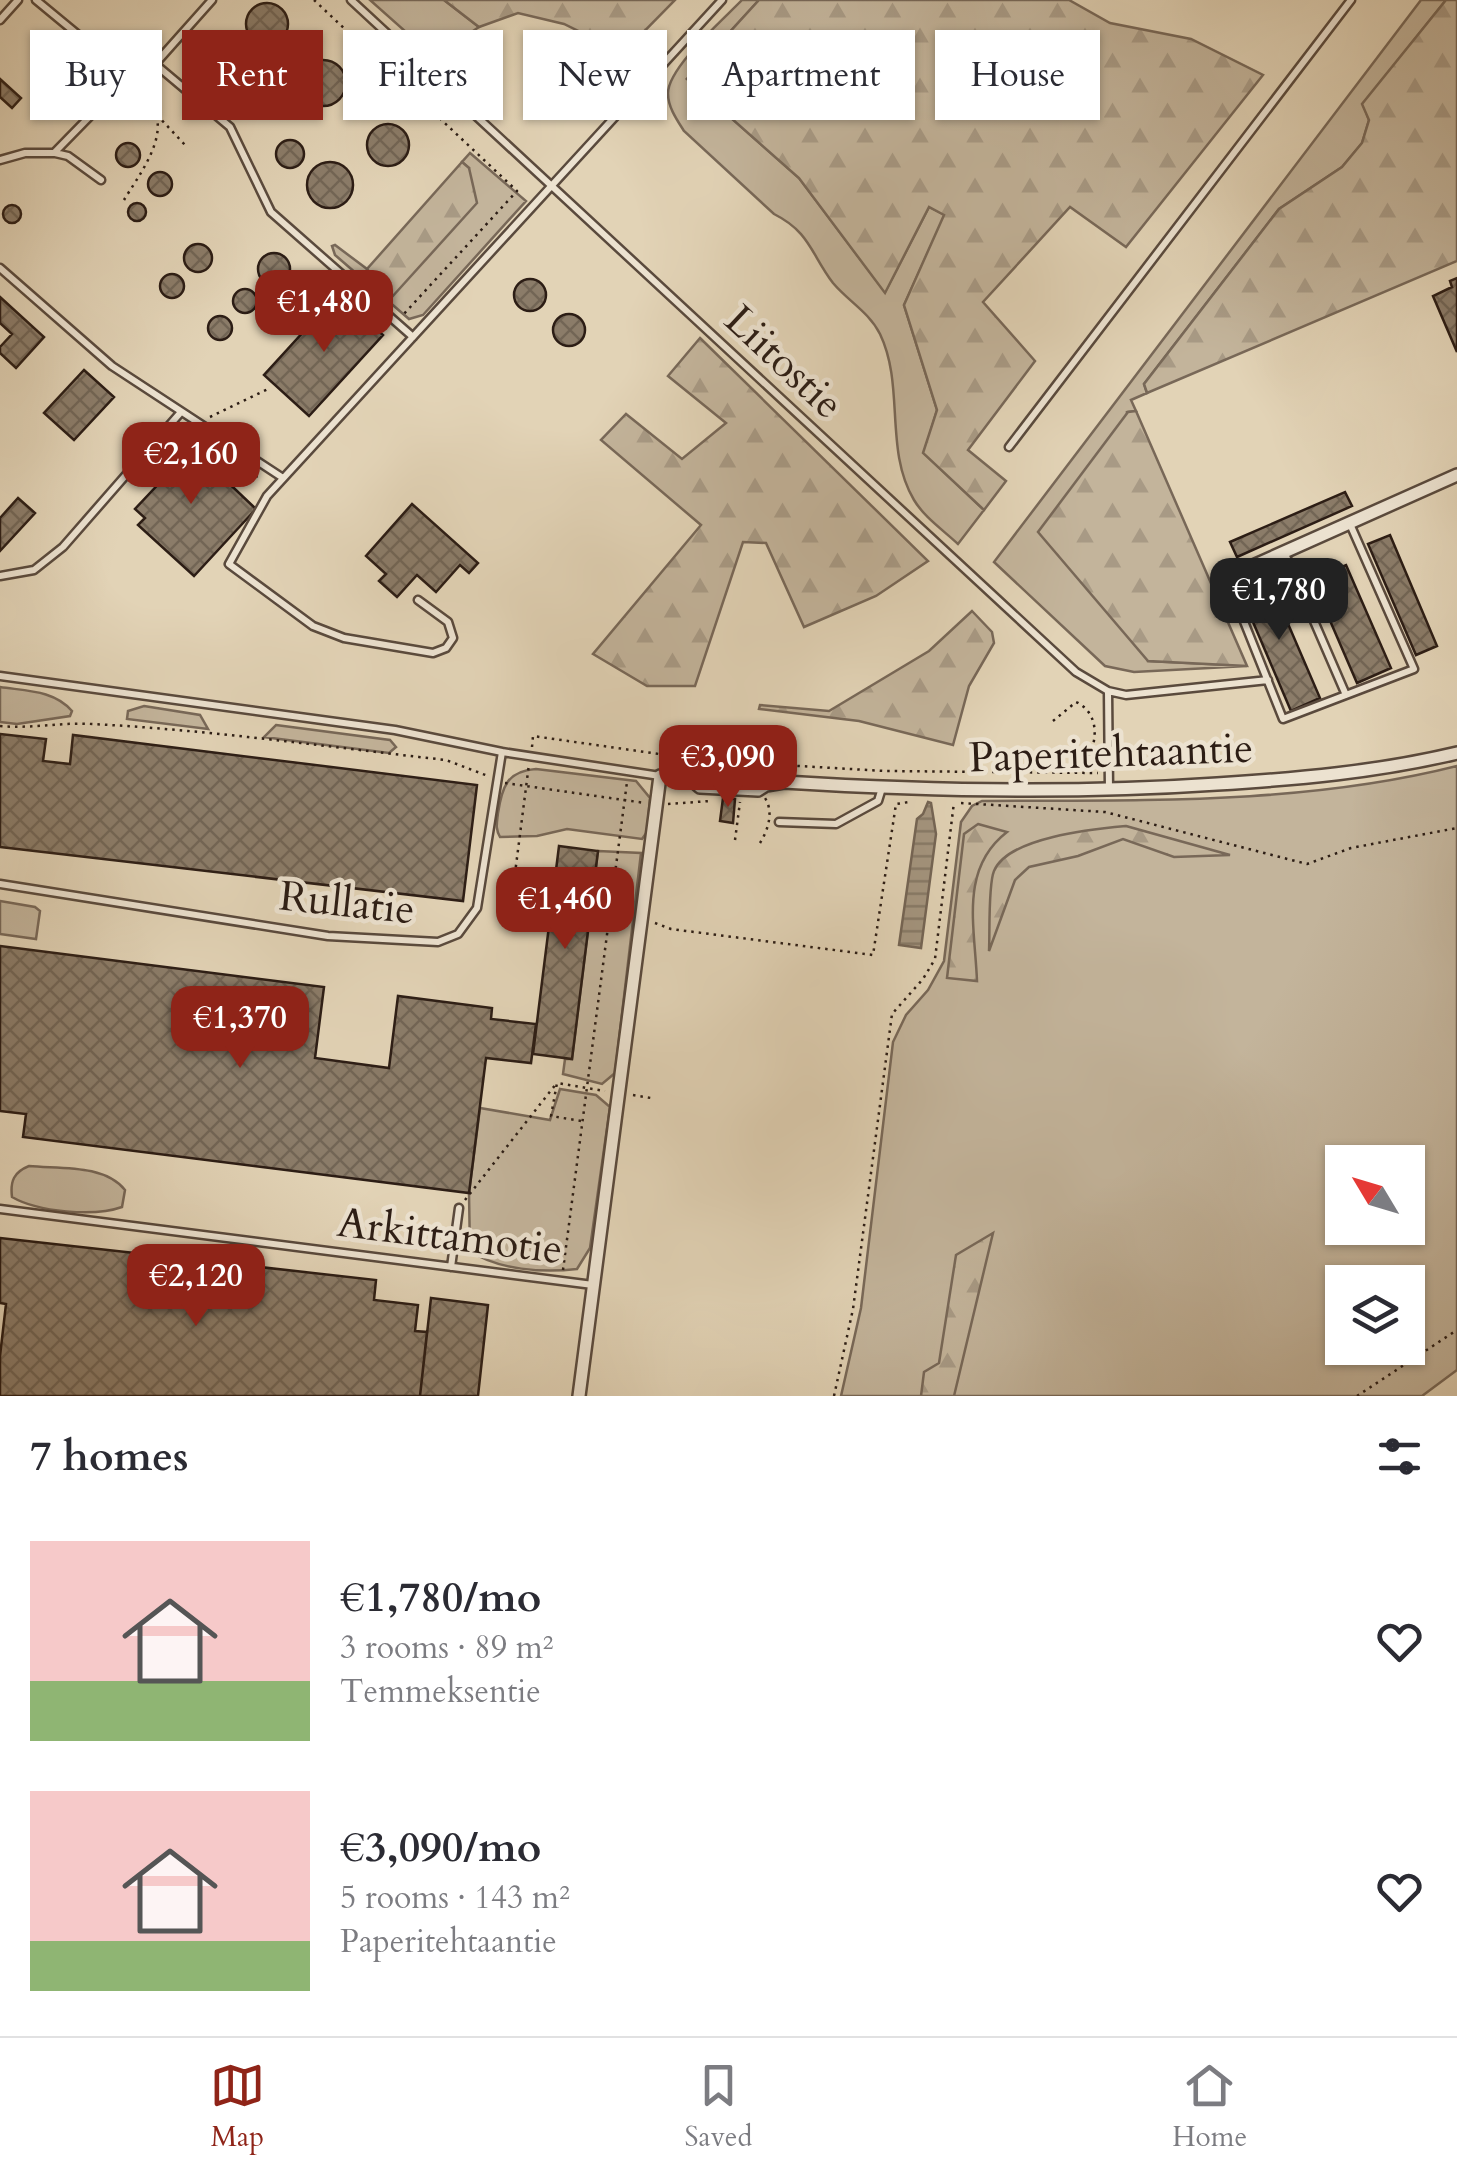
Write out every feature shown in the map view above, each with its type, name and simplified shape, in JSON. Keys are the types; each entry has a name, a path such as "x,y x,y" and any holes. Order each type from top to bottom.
{"street":[{"path":"1226,578 1457,475"},
{"name":"Paperitehtaantie","path":"660,776 692,780 700,787 758,790 784,782 955,797 1328,777 1457,753"},
{"path":"579,1396 660,776"}],"lane":[{"path":"0,20 18,0"},
{"path":"36,0 72,30"},
{"path":"162,56 212,0"},
{"name":"Liitostie","path":"352,0 1076,672 1108,690"},
{"path":"418,600 448,622 453,638 446,648 433,652 344,638 313,626 229,564 266,496 722,0"},
{"path":"1008,447 1352,0"},
{"path":"162,70 230,127 271,212 412,337"},
{"path":"54,153 87,120"},
{"path":"0,160 25,153 54,153 68,156 101,180"},
{"path":"0,268 112,366 283,478"},
{"path":"0,576 34,570 62,547 182,412"},
{"path":"1226,578 1283,719 1414,669 1350,524"},
{"path":"1285,553 1346,695"},
{"path":"0,676 395,730 502,752 660,776"},
{"path":"1109,791 1108,690 1126,696 1268,680"},
{"name":"Rullatie","path":"0,884 328,936 438,942 458,934 477,908 502,752"},
{"path":"779,822 836,824 878,801 882,788"},
{"path":"452,1267 459,1208"},
{"name":"Arkittamotie","path":"0,1209 594,1285"}],"path":[{"path":"314,0 517,192 402,314 399,325"},
{"path":"124,200 152,150 156,120"},
{"path":"162,120 185,145"},
{"path":"181,428 268,389"},
{"path":"171,423 244,474 265,477 274,472"},
{"path":"1053,721 1076,702 1083,704 1093,718 1090,756 1072,773"},
{"path":"0,726 33,728 86,723 191,732 446,760 514,786 657,804 714,801"},
{"path":"562,1281 631,750"},
{"path":"735,840 741,796"},
{"path":"753,797 765,798 770,806 767,831 760,843"},
{"path":"834,1396 853,1310 892,1014 935,959 955,797 1105,812 1307,864 1350,848 1457,828"},
{"path":"671,929 873,955 896,804 914,801"},
{"path":"557,1083 651,1098"},
{"path":"557,1083 551,1116 582,1121"},
{"path":"459,1208 557,1083"},
{"path":"1357,1396 1457,1330"}],"green space":[{"path":"370,0 444,0 479,27 474,30 404,30"},
{"path":"444,0 675,0 646,30 576,30 518,13 479,27"},
{"path":"742,0 759,0 732,30 712,30"},
{"path":"759,0 1069,0 1110,23 1191,39 1263,75 1126,247 1070,207 983,302 1035,361 968,450 1006,481 984,510 923,453 937,410 904,305 944,215 929,207 885,293 799,178 733,120 915,120 915,30 732,30"},
{"path":"1421,0 1446,0 1363,104 1369,120 1362,143 1342,167 1279,209 1144,384 1147,393 1131,400 1136,411 1127,412 1148,661 1247,666 1134,672 1105,666 994,562"},
{"path":"1446,0 1457,0 1457,261 1147,393 1144,384 1279,209 1342,167 1362,143 1369,120 1362,104"},
{"path":"687,58 687,120 733,120 799,178 885,292 929,207 945,215 904,305 937,410 924,453 984,510 958,544 923,512 905,481 892,375 880,334 833,283 803,236 684,131 671,109 668,94"},
{"path":"470,153 526,201 423,315 409,319 335,255 332,246 367,269 392,296 469,168 462,162"},
{"path":"462,162 469,168 477,203 392,297 367,269"},
{"path":"700,338 928,561 876,596 804,627 766,543 743,542 695,686 647,686 593,654 701,525 601,440 626,414 682,459 726,423 668,376"},
{"path":"1136,411 1247,666 1148,661 1038,532 1128,412"},
{"path":"972,611 992,632 994,643 969,686 953,745 859,721 759,709 760,705 829,711 929,651"},
{"path":"0,687 48,695 72,711 70,716 17,724 0,722"},
{"path":"144,706 200,715 208,729 127,719 128,711"},
{"path":"276,725 390,740 396,747 389,753 264,737"},
{"path":"1457,766 1457,1370 1422,1396 841,1396 861,1308 893,1042 906,1015 928,990 944,961 961,822 972,806 982,801 1221,798 1340,788"},
{"path":"536,769 636,781 650,798 647,832 642,839 567,829 537,836 500,837 497,823 504,788 518,773"},
{"path":"978,824 1007,832 992,847 976,881 973,920 977,981 947,978 964,834"},
{"path":"1126,826 1230,855 1174,857 1123,839 1078,856 1029,867 1015,880 989,951 992,878 1002,859 1053,837"},
{"path":"598,851 641,853 615,1073 602,1084 563,1074 565,1059 572,1059"},
{"path":"0,901 40,911 36,939 0,934"},
{"path":"560,1089 596,1095 610,1107 590,1248 577,1269 521,1269 481,1257 470,1251 469,1193 480,1108 550,1120"},
{"path":"29,1166 81,1169 106,1176 125,1190 122,1207 82,1212 23,1202 12,1197 12,1186 17,1174"},
{"path":"993,1233 954,1396 921,1396 924,1372 939,1363 956,1255"}],"shaded area":[{"path":"928,802 936,834 921,948 899,945 917,819"}],"building":[{"path":"259,4 275,4 287,16 287,30 247,30 247,16"},
{"path":"323,60 340,66 343,95 332,105 323,106"},
{"path":"0,79 21,98 12,108 0,97"},
{"path":"388,124 403,130 409,145 403,160 388,166 373,160 367,145 373,130"},
{"path":"290,140 300,144 304,154 300,164 290,168 280,164 276,154 280,144"},
{"path":"128,143 137,146 137,164 128,167 119,164 116,155 119,146"},
{"path":"330,162 346,169 353,185 346,201 330,208 314,201 307,185 314,169"},
{"path":"160,172 169,175 169,193 160,196 151,193 148,184 151,175"},
{"path":"137,203 146,212 137,221 128,212"},
{"path":"12,205 19,207 19,221 12,223 5,221 3,214 5,207"},
{"path":"198,244 208,248 212,258 208,268 198,272 188,268 184,258 188,248"},
{"path":"274,253 285,258 290,269 285,280 274,285 263,280 258,269 263,258"},
{"path":"172,274 184,286 172,298 160,286"},
{"path":"1457,278 1457,352 1433,296 1452,287 1450,281"},
{"path":"530,279 542,283 546,295 542,307 530,311 518,307 514,295 518,283"},
{"path":"245,289 257,301 245,313 233,301"},
{"path":"338,294 383,335 309,416 264,375"},
{"path":"0,297 44,337 16,368 0,353 0,347 12,334 0,323"},
{"path":"569,314 580,319 585,330 580,341 569,346 558,341 553,330 558,319"},
{"path":"220,316 229,319 229,337 220,340 211,337 208,328 211,319"},
{"path":"84,370 114,397 74,440 44,413"},
{"path":"176,433 256,509 194,576 138,525 145,518 135,509 165,477 149,462"},
{"path":"1345,492 1352,506 1237,557 1230,542"},
{"path":"18,498 35,513 0,551 0,518"},
{"path":"412,504 478,563 469,573 460,565 436,592 417,575 397,597 379,581 386,574 366,556"},
{"path":"1390,535 1437,646 1416,655 1368,544"},
{"path":"1346,565 1391,668 1357,683 1312,579"},
{"path":"1267,575 1320,698 1291,711 1238,587"},
{"path":"0,734 46,739 43,761 70,764 73,735 477,785 463,901 0,847"},
{"path":"723,798 735,799 733,823 720,821"},
{"path":"559,846 598,851 572,1059 533,1054"},
{"path":"0,946 324,987 315,1058 389,1068 398,996 492,1008 491,1019 536,1024 531,1063 486,1058 469,1193 23,1137 26,1114 0,1111"},
{"path":"0,1238 376,1280 374,1300 418,1305 415,1331 427,1332 420,1396 0,1396 6,1304 0,1303"},
{"path":"431,1298 488,1305 478,1396 420,1396"}]}
